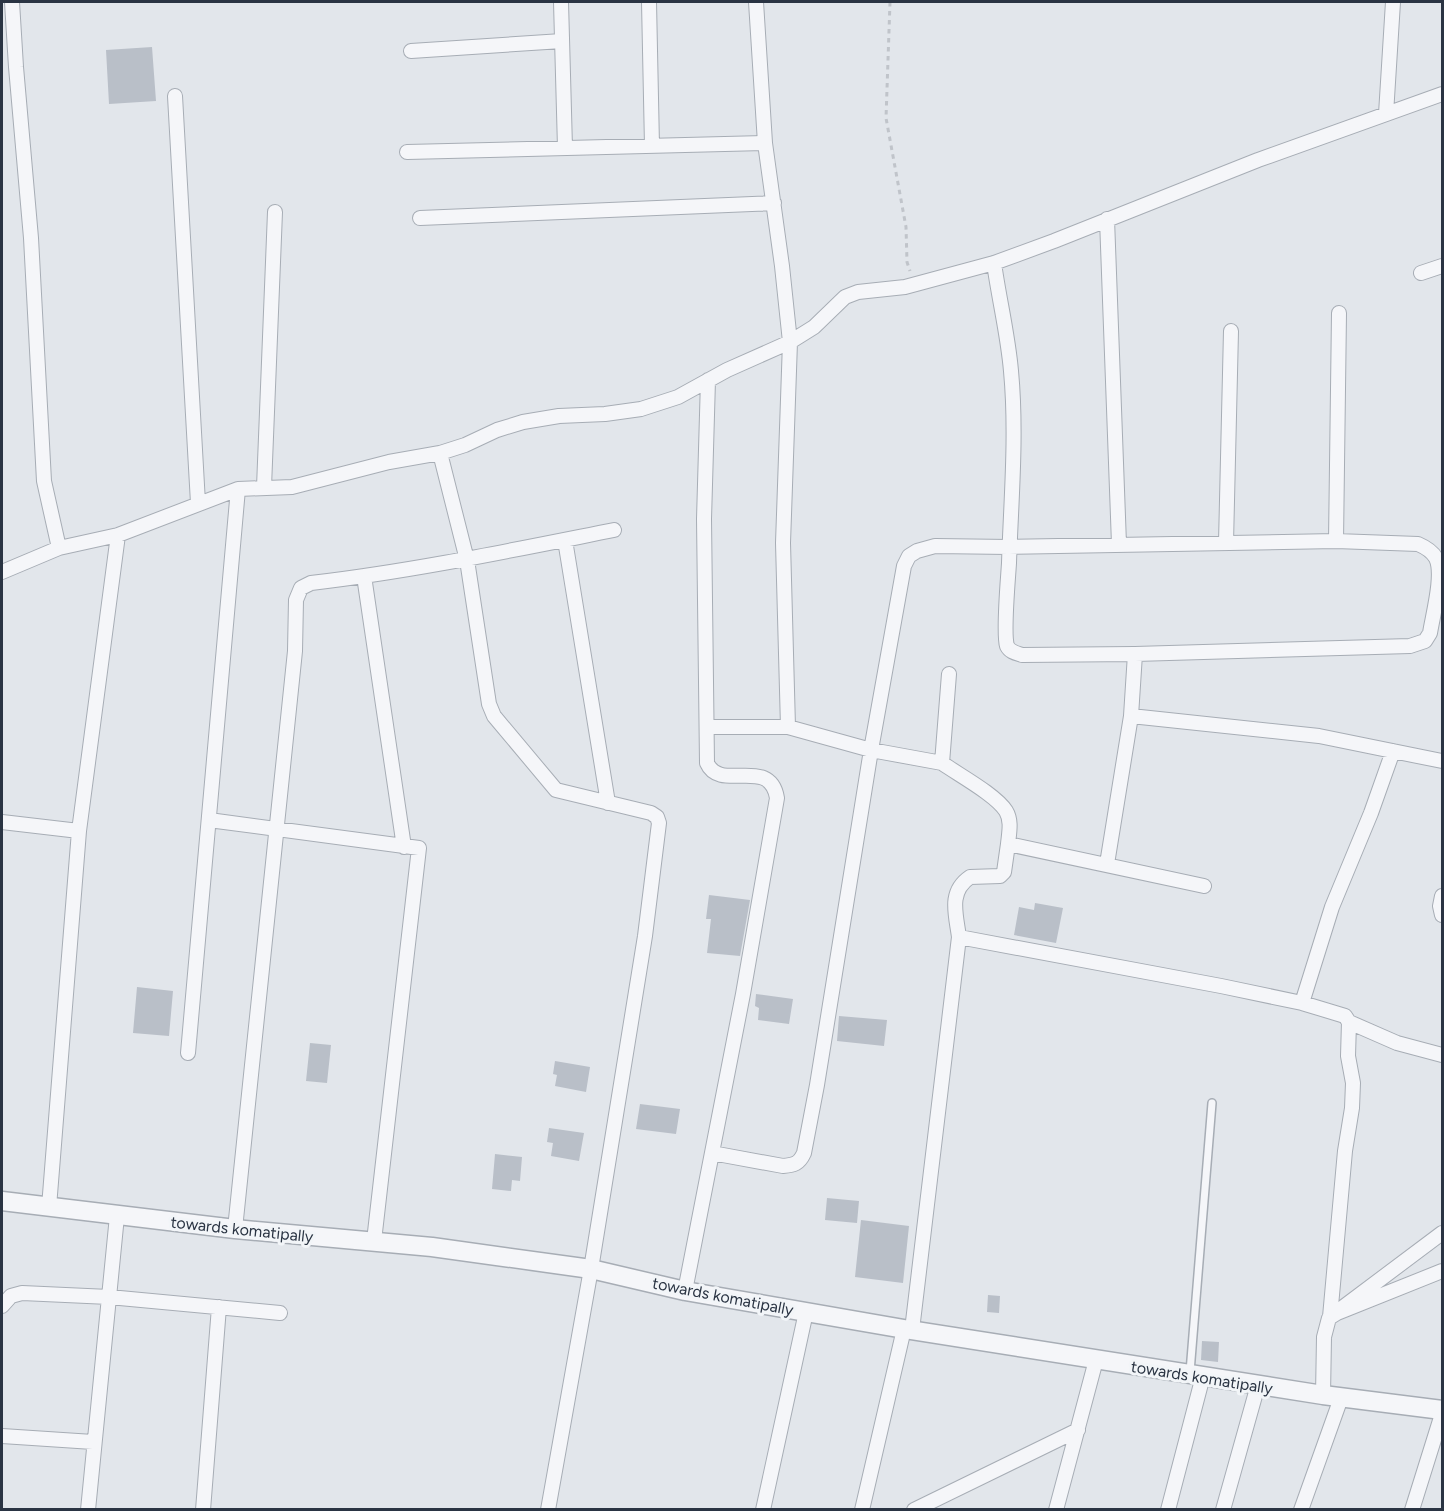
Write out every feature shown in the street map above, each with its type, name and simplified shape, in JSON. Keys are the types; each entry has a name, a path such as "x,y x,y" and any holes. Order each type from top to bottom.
{"street":[{"path":"12,2 31,238 44,481 59,548"},
{"path":"561,2 565,148"},
{"path":"648,2 652,146"},
{"path":"756,2 765,143 790,342 783,543 788,728"},
{"path":"1386,114 1393,2"},
{"path":"411,51 562,41"},
{"path":"2,572 59,548 118,535 238,489 292,487 389,462 465,446 497,429 523,422 559,416 605,414 641,409 678,397 708,380 790,342 814,327 845,297 858,292 914,285 994,263 1258,160 1443,94"},
{"path":"175,96 198,503"},
{"path":"407,152 765,143"},
{"path":"420,218 774,203"},
{"path":"264,487 275,212"},
{"path":"1107,219 1119,544"},
{"path":"712,1154 783,1166 793,1165 800,1161 804,1153 818,1085 871,750 904,566 909,556 935,546 1009,547 1336,541 1418,544 1435,556 1441,572 1431,633 1425,641 1419,644 1135,654 1022,654 1012,652 1008,647 1006,637 1009,547 1012,438 1011,371 994,263"},
{"path":"1421,273 1443,266"},
{"path":"1336,541 1338,313"},
{"path":"1226,543 1231,331"},
{"path":"685,1291 743,994 777,798 773,784 767,779 714,773 709,769 707,763 704,519 708,380"},
{"path":"440,453 467,560 489,704 494,716 556,790 654,814 659,827 645,936 591,1269 548,1509"},
{"path":"188,1053 238,489"},
{"path":"235,1229 295,651 296,600 301,588 311,583 467,560 614,530"},
{"path":"49,1207 78,831 118,535"},
{"path":"566,540 608,803"},
{"path":"364,576 404,847"},
{"path":"1107,864 1131,716 1135,654"},
{"path":"942,763 949,674"},
{"path":"1131,716 1318,736 1443,760"},
{"path":"706,727 788,728 871,750 942,763 997,801 1007,813 1010,824 1004,872 1000,876 970,877 957,890 955,899 959,937 908,1329 862,1509"},
{"path":"1302,1003 1332,907 1371,813 1393,751"},
{"path":"209,820 419,848 374,1241"},
{"path":"2,822 78,831"},
{"path":"1008,844 1204,886"},
{"path":"1443,896 1440,906 1443,915"},
{"path":"959,937 1302,1003 1345,1016 1349,1022 1397,1043 1443,1055"},
{"path":"1349,1022 1348,1056 1353,1083 1352,1108 1345,1151 1330,1317 1443,1233"},
{"name":"towards komatipally","path":"2,1201 235,1229 432,1246 591,1269 685,1291 806,1312 1096,1360 1443,1412"},
{"path":"88,1509 117,1216"},
{"path":"1323,1395 1324,1337 1329,1318 1336,1313 1443,1271"},
{"path":"2,1306 11,1296 22,1293 109,1296 280,1313"},
{"path":"203,1509 219,1307"},
{"path":"763,1509 806,1312"},
{"path":"1056,1509 1096,1360"},
{"path":"1168,1509 1196,1375"},
{"path":"1223,1509 1258,1385"},
{"path":"1301,1509 1341,1398"},
{"path":"1412,1509 1443,1412"},
{"path":"914,1509 1078,1430"},
{"path":"2,1436 93,1442"}],"lane":[{"path":"1196,1375 1212,1103"}],"path":[{"path":"890,2 886,118 906,227 908,262 914,285"}],"building":[{"path":"152,47 156,101 109,104 106,50"},
{"path":"709,895 750,900 740,956 707,953 711,919 706,919"},
{"path":"1035,903 1063,908 1056,943 1014,935 1019,907 1034,910"},
{"path":"137,987 173,991 169,1036 133,1033"},
{"path":"756,994 793,999 789,1024 758,1020 759,1008 755,1006"},
{"path":"839,1016 887,1020 884,1046 837,1041"},
{"path":"310,1043 331,1045 327,1083 306,1081"},
{"path":"555,1061 590,1067 586,1092 555,1086 557,1075 553,1074"},
{"path":"640,1104 680,1109 676,1134 636,1129"},
{"path":"549,1128 584,1133 579,1161 551,1156 553,1143 547,1142"},
{"path":"495,1154 522,1157 520,1181 512,1180 511,1191 492,1189"},
{"path":"827,1198 859,1201 857,1223 825,1220"},
{"path":"861,1220 909,1226 903,1283 855,1277"},
{"path":"988,1295 1000,1296 999,1313 987,1312"},
{"path":"1202,1341 1219,1342 1218,1362 1201,1360"}]}
